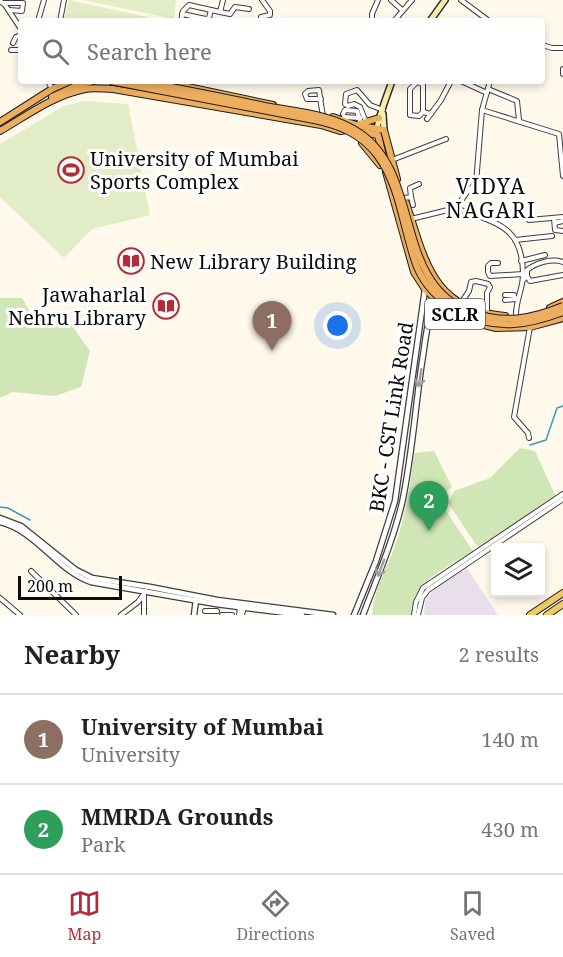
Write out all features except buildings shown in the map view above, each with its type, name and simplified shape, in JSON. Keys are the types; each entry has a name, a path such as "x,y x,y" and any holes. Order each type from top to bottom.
{"highway":[{"path":"0,122 63,84"},
{"path":"0,129 63,91 84,84"},
{"path":"126,84 314,120 345,129 368,145 386,169 418,268 434,292 446,303 461,313 499,324 531,322 563,315"},
{"path":"155,84 315,116 347,125 371,142 390,167 422,266 437,289 448,299 463,309 500,320 530,318 563,304"},
{"path":"177,84 322,115 343,117 381,133"},
{"path":"0,129 58,98 86,89 113,89 321,125 360,142 373,154 387,179"},
{"path":"207,105 210,91"},
{"path":"339,131 382,114"},
{"path":"339,131 343,117"},
{"path":"359,124 378,146 383,158"},
{"name":"SCLR","path":"381,133 387,179 414,273 436,301 462,318 496,328 530,327 554,321 563,315"},
{"name":"SCLR","path":"381,133 408,198 411,219 428,268 446,292 461,303 487,313 516,317 542,312 563,304"},
{"path":"496,328 499,315"}],"main road":[{"path":"432,18 445,0"},
{"path":"381,133 382,114 391,84"},
{"path":"530,615 563,593"},
{"path":"547,615 563,604"}],"street":[{"path":"39,18 44,0"},
{"path":"61,18 64,0"},
{"path":"220,12 223,0"},
{"path":"261,17 270,15 270,11 262,0"},
{"path":"372,18 378,0"},
{"path":"391,0 402,10"},
{"path":"396,18 412,0"},
{"path":"461,0 481,18"},
{"path":"469,6 473,0"},
{"path":"2,2 23,3 22,11 9,10"},
{"path":"2,2 18,24"},
{"path":"181,18 189,5 230,14 235,7 249,9"},
{"path":"208,18 211,10"},
{"path":"182,14 192,18"},
{"path":"14,43 18,37"},
{"path":"545,46 563,48"},
{"path":"11,50 18,50"},
{"path":"563,69 563,74"},
{"path":"50,84 52,89"},
{"path":"415,84 410,89 410,115 419,116 423,112 423,84"},
{"path":"427,119 449,84"},
{"path":"469,84 517,101 519,120"},
{"path":"456,208 476,183 482,110 489,84"},
{"path":"359,124 360,107 345,104 345,94 357,90 369,105 382,114"},
{"path":"321,99 322,115"},
{"path":"343,117 345,110 357,111 359,124"},
{"path":"482,110 559,134 563,176"},
{"path":"423,112 431,114"},
{"path":"391,160 446,139"},
{"path":"413,205 408,198 410,188 419,184"},
{"path":"398,221 456,208 499,223 515,240 525,275 530,281 563,275"},
{"path":"554,218 557,232 563,231"},
{"path":"529,220 563,219"},
{"path":"555,224 563,219"},
{"path":"515,240 552,237"},
{"path":"521,261 545,255"},
{"path":"516,317 516,299 526,271 534,265 557,260 563,262"},
{"path":"498,263 491,263 488,266 490,276 525,275"},
{"path":"461,303 469,291 471,282 476,280 488,284 490,287 487,293 487,313"},
{"name":"BKC - CST Link Road","path":"354,615 381,548 391,513 399,473 425,289"},
{"path":"505,298 516,299"},
{"name":"BKC - CST Link Road","path":"363,615 388,550 398,515 407,474 431,311 436,301"},
{"path":"529,438 528,432 514,417 530,327"},
{"path":"416,351 424,352"},
{"path":"409,400 417,400"},
{"path":"416,615 416,602 423,588 563,494"},
{"path":"416,615 428,590 563,499"},
{"path":"391,513 398,515"},
{"path":"0,520 32,536 85,580 97,584 138,586 197,598 333,615"},
{"path":"381,548 388,550"},
{"path":"31,571 76,615"},
{"path":"121,615 144,596 148,588"},
{"path":"144,596 144,615"},
{"path":"0,598 20,615"},
{"path":"197,598 218,604 302,615"},
{"path":"194,615 197,598"},
{"path":"205,611 217,613 218,604"},
{"path":"240,615 242,607"},
{"path":"222,615 232,615"}],"shaded area":[{"path":"466,567 498,615 424,615 425,601 433,591"}],"green space":[{"path":"69,0 147,17 147,18 65,18"},
{"path":"83,0 176,0 174,18"},
{"name":"University of Mumbai Sports Complex","path":"84,101 128,104 150,215 92,229 64,258 0,197 0,144 64,106"},
{"path":"0,298 22,298 33,317 72,326 90,351 81,387 55,396 13,392 0,398"},
{"path":"520,448 535,451 556,497 480,547 477,546 448,503 454,491 490,478"},
{"path":"434,451 452,487 442,497 442,505 473,551 443,569 424,584 413,603 411,615 372,615 376,595 403,519 414,453"}],"waterway":[{"path":"530,445 546,440 557,408 563,406"},
{"path":"0,507 8,508 30,520"}],"place":[{"name":"University of Mumbai Sports Complex","path":"71,170"},
{"name":"New Library Building","path":"131,261"},
{"name":"Jawaharlal Nehru Library","path":"166,306"},
{"name":"University of Mumbai","path":"272,351"},
{"name":"MMRDA Grounds","path":"429,531"}],"district":[{"name":"VIDYA NAGARI","path":"491,198"}]}
